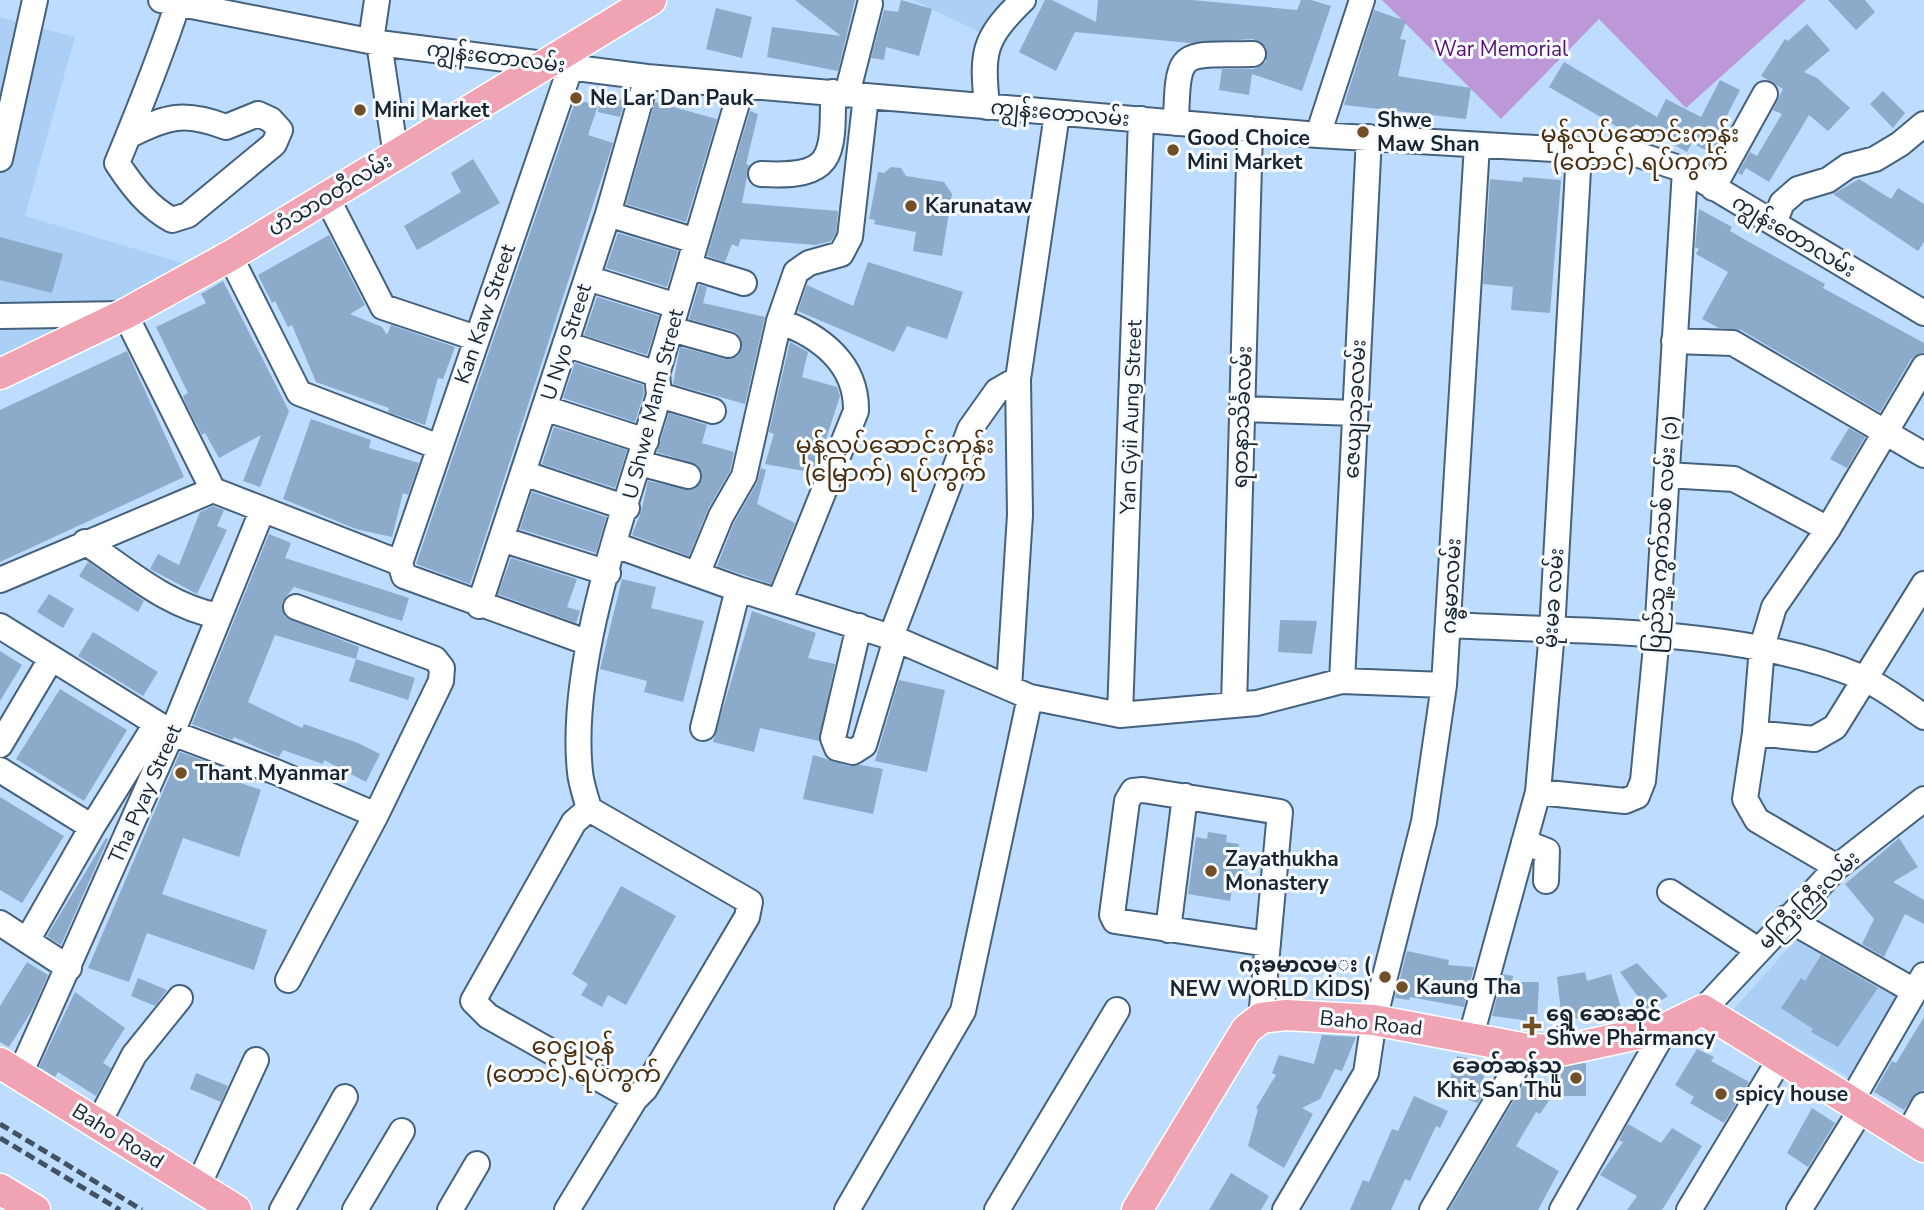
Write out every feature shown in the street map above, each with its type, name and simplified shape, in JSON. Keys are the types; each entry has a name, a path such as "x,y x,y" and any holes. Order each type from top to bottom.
{"main road":[{"name":"ဟံသာဝတီလမ်း","path":"0,374 125,314 230,256 326,196 559,66 652,0"},
{"name":"Baho Road","path":"1261,1018 1286,1015 1374,1020 1471,1036 1527,1049 1564,1050 1666,1028 1703,1010"},
{"path":"1703,1010 1915,1142"},
{"path":"1137,1210 1246,1030 1261,1018"},
{"name":"Baho Road","path":"10,1069 236,1210"},
{"path":"0,1189 35,1210"}],"street":[{"path":"0,159 36,0"},
{"path":"377,0 375,42 396,156"},
{"path":"987,107 983,67 987,43 1003,19 1023,0"},
{"path":"1318,135 1362,0"},
{"path":"128,136 161,119 196,116 226,127 258,114 271,120 280,130 274,144 188,215 173,220 156,212 130,183 117,163 128,136 155,74 169,2"},
{"name":"ကျွန်းတောလမ်း","path":"169,2 375,42 647,77 1318,135 1636,154 1685,170 1924,313"},
{"path":"761,174 795,176 810,173 824,162 849,94 870,4"},
{"path":"1176,123 1178,74 1182,64 1193,56 1254,54"},
{"name":"Kan Kaw Street","path":"400,563 476,338 559,66"},
{"name":"U Nyo Street","path":"479,606 608,214 647,77"},
{"name":"U Shwe Mann Street","path":"589,808 580,772 581,717 589,643 643,452 674,317 743,86"},
{"path":"698,572 721,516 744,476 779,321 796,272 809,263 841,254 850,237 849,94"},
{"path":"1713,188 1765,94"},
{"path":"847,1210 963,1011 1019,692 1018,379 1057,114"},
{"name":"Yan Gyii Aung Street","path":"1120,715 1141,120"},
{"path":"1774,223 1782,203 1798,189 1828,180 1848,166 1875,159 1900,144 1924,124"},
{"name":"ရတနာသိင်္ခလမ်း","path":"1234,705 1250,129"},
{"name":"ဇေယျသုခလမ်း","path":"1342,681 1369,137"},
{"name":"ဂန္ဓမာလမ်း","path":"1285,1210 1366,1073 1374,1020 1424,822 1444,685 1449,625 1477,145"},
{"name":"မိုးမခ လမ်း","path":"1471,1036 1538,792 1552,631 1579,152"},
{"name":"ပြည်သူ့ ကွက်သစ် လမ်း (၁)","path":"1538,792 1625,801 1637,796 1643,781 1657,636 1685,170"},
{"path":"326,196 383,307 476,338"},
{"path":"608,214 696,241"},
{"path":"230,256 299,393 439,447"},
{"path":"689,267 744,283"},
{"path":"587,278 674,317 728,345"},
{"path":"0,316 125,314 213,490 400,563 404,576 479,606 589,643"},
{"path":"779,321 800,328 826,348 852,377 856,391 856,411 780,600"},
{"path":"1674,341 1733,343 1924,455"},
{"path":"565,344 713,411"},
{"path":"1837,867 1757,820 1745,799 1755,733 1762,647 1774,607 1828,529 1924,367"},
{"path":"859,626 832,738 837,747 853,752 864,745 893,638 970,429 997,391 1018,379"},
{"path":"544,408 643,452 688,476"},
{"path":"1243,409 1355,413"},
{"path":"523,473 626,508"},
{"path":"1667,475 1734,480 1828,529"},
{"path":"0,580 213,490"},
{"name":"Tha Pyay Street","path":"10,1069 69,968 164,729 219,616 262,511"},
{"path":"501,539 608,573"},
{"path":"85,542 174,602 194,611 219,616"},
{"path":"615,545 698,572 738,589 780,600 893,638 1019,692 1120,715 1258,703 1342,681 1444,685"},
{"path":"1755,733 1814,740 1835,727 1863,678 1924,584"},
{"path":"703,728 738,589"},
{"path":"288,980 376,815 441,681 442,668 435,659 296,607"},
{"path":"1449,625 1657,636 1762,647 1827,664 1863,678 1924,717"},
{"path":"0,626 164,729 276,772 376,815"},
{"path":"0,745 51,659"},
{"path":"29,939 92,827 164,729"},
{"path":"0,770 92,827"},
{"path":"1261,1018 1268,944 1280,812 1185,796 1133,791 1127,802 1113,902 1112,915 1115,921 1268,944"},
{"path":"1168,930 1185,796"},
{"name":"မကြီးကြီးလမ်း","path":"1703,1010 1786,918 1837,867 1924,799"},
{"path":"567,1210 635,1099 645,1089 747,917 750,902 589,808 574,822 473,1001 488,1017 635,1099"},
{"path":"1524,842 1548,851 1546,881"},
{"path":"1670,892 1758,950"},
{"path":"1786,918 1919,983 1799,1210"},
{"path":"0,923 29,939 69,968"},
{"path":"99,1124 134,1055 180,998"},
{"path":"997,1210 1116,1010"},
{"path":"1562,1210 1666,1028"},
{"path":"1432,1210 1527,1049"},
{"path":"1689,1210 1780,1059"},
{"path":"198,1186 256,1060"},
{"path":"282,1210 345,1097"},
{"path":"1915,1142 1924,1105"},
{"path":"355,1210 402,1131"},
{"path":"450,1210 477,1164"}],"shaded area":[{"path":"913,0 1012,0 979,32"},
{"path":"0,17 75,37 25,216 186,264 0,360"},
{"path":"1813,920 1913,979 1924,961 1924,1002 1871,1090 1733,1010"}],"green space":[{"name":"War Memorial","path":"1382,0 1806,0 1686,108 1599,19 1501,119"}],"building":[{"path":"795,0 855,0 838,71 767,57 772,27 841,36"},
{"path":"901,0 932,9 919,56 886,47 884,60 871,58 884,10 898,12"},
{"path":"1045,0 1052,0 1096,22 1098,0 1192,0 1297,10 1301,0 1311,0 1331,6 1302,91 1252,74 1249,95 1219,90 1222,69 1254,69 1266,62 1266,47 1253,39 1190,43 1075,32 1056,71 1019,52"},
{"path":"1828,0 1865,0 1875,12 1856,30"},
{"path":"716,8 752,17 742,58 706,49"},
{"path":"1374,10 1406,21 1400,39 1406,40 1398,76 1471,88 1466,119 1344,105"},
{"path":"1807,24 1830,50 1804,72 1817,78 1850,108 1828,131 1809,115 1769,182 1746,168 1742,175 1738,173 1750,152 1757,156 1782,114 1773,110 1783,89 1761,76 1785,39 1788,41"},
{"path":"1564,62 1657,117 1666,99 1701,117 1720,80 1740,90 1718,133 1724,137 1715,155 1692,143 1687,152 1636,124 1630,134 1549,87"},
{"path":"1883,91 1905,113 1893,128 1870,104"},
{"path":"601,95 625,100 620,117 598,112"},
{"path":"576,99 598,106 588,135 613,143 470,584 416,564"},
{"path":"655,102 717,119 686,222 626,204"},
{"path":"750,111 758,114 746,164 749,165 742,203 838,211 836,233 831,241 816,245 741,239 738,247 732,244 725,262 707,256"},
{"path":"473,159 500,203 417,250 404,226 461,192 451,173"},
{"name":"Karunataw","path":"891,167 901,168 906,176 944,182 952,194 942,256 913,251 916,232 874,224 875,220 869,219 878,172 884,173"},
{"path":"1523,177 1561,180 1550,313 1511,310 1513,287 1483,284 1490,179 1522,182"},
{"path":"1859,179 1891,199 1898,188 1924,204 1924,242 1918,251 1833,194"},
{"path":"1699,209 1732,227 1730,231 1825,284 1823,288 1924,343 1924,352 1911,359 1880,412 1741,330 1719,328 1702,319 1728,272 1696,254 1699,249 1695,247"},
{"path":"618,233 678,251 667,287 606,268"},
{"path":"329,235 365,305 350,314 382,327 387,335 391,325 455,347 443,379 438,378 425,425 388,412 389,408 316,382 292,325 288,327 275,301 272,303 258,275"},
{"path":"0,237 63,254 52,293 0,280"},
{"path":"868,262 963,292 947,339 907,326 894,352 798,311 807,285 853,306"},
{"path":"223,281 289,411 260,487 243,481 261,435 219,458 205,433 202,435 185,402 183,396 188,393 156,327 206,303 201,294"},
{"path":"699,285 707,287 703,303 765,317 745,404 673,384 680,347 725,359 738,356 742,348 739,335 733,331 689,319"},
{"path":"597,297 659,316 647,355 584,335"},
{"path":"790,342 808,352 802,377 837,387 840,396 815,473 765,464 774,434 769,432"},
{"path":"127,351 184,477 0,562 0,410"},
{"path":"575,363 643,385 644,393 635,422 563,398"},
{"path":"669,413 707,425 702,443 734,452 730,471 708,509 689,556 632,535 648,481 691,490 702,480 698,465 657,452"},
{"path":"311,419 371,440 369,448 419,463 408,495 403,493 392,537 356,529 283,499"},
{"path":"554,427 627,450 615,488 542,464"},
{"path":"1849,428 1865,437 1847,468 1830,459"},
{"path":"761,468 766,470 757,504 795,523 771,584 717,566 734,523 757,483"},
{"path":"532,492 606,517 596,553 520,529"},
{"path":"213,506 224,510 217,526 227,530 197,594 150,569 158,554 179,565 200,512"},
{"path":"269,534 291,543 285,558 409,598 402,621 294,587 282,602 285,617 359,647 356,659 275,635 248,702 302,728 304,724 358,743 380,754 366,782 324,760 323,764 283,750 279,757 234,737 232,740 192,724"},
{"path":"511,558 577,579 567,607 580,611 576,623 498,594"},
{"path":"88,562 144,601 138,612 79,576"},
{"path":"622,579 656,587 651,608 704,621 683,702 644,692 647,681 600,669"},
{"path":"49,594 74,609 63,628 37,612"},
{"path":"752,611 816,633 808,658 835,664 819,741 760,728 754,752 713,742"},
{"path":"1280,620 1317,621 1312,654 1278,652"},
{"path":"93,632 158,672 143,696 78,656"},
{"path":"0,651 22,665 0,701"},
{"path":"356,659 415,678 408,700 349,681"},
{"path":"899,680 945,690 927,772 875,761"},
{"path":"60,689 127,730 84,801 16,759"},
{"path":"180,752 211,763 208,772 261,790 239,857 183,838 162,894 267,930 254,970 147,933 129,982 88,968"},
{"path":"813,755 849,766 883,769 873,814 803,799"},
{"path":"0,797 64,836 22,903 0,890"},
{"name":"Zayathukha Monastery","path":"1208,832 1227,835 1226,842 1239,844 1236,864 1244,865 1241,880 1234,879 1230,901 1188,894 1196,837 1207,839"},
{"path":"106,838 108,839 61,945 47,936"},
{"path":"1899,838 1918,867 1893,882 1924,900 1924,924 1905,914 1884,957 1862,944 1874,919 1845,884"},
{"path":"621,886 676,916 626,1005 608,995 602,1007 581,995 588,984 572,974"},
{"path":"1407,951 1449,960 1448,965 1474,967 1464,1007 1410,997 1409,1000 1395,998"},
{"path":"1821,955 1878,988 1838,1047 1811,1032 1813,1029 1781,1008 1801,978 1805,981"},
{"path":"27,962 48,975 33,1009 9,1047 0,1042 0,1006"},
{"path":"1637,963 1668,996 1647,1009 1620,972"},
{"path":"1585,972 1587,981 1611,974 1623,1014 1562,1020 1557,977"},
{"path":"1503,974 1513,976 1512,982 1539,982 1537,1022 1492,1016"},
{"path":"138,978 167,990 155,1006 131,996"},
{"path":"75,992 125,1028 103,1063 111,1068 96,1096 58,1072 55,1077 39,1067"},
{"path":"1924,1017 1924,1090 1916,1093 1904,1110 1874,1092 1892,1061 1896,1063"},
{"path":"1322,1035 1356,1037 1342,1071 1335,1069 1320,1099 1302,1108 1313,1114 1284,1168 1248,1146 1258,1109 1256,1108 1276,1075 1272,1073 1279,1055 1314,1064"},
{"name":"spicy house","path":"1697,1049 1714,1057 1711,1061 1749,1082 1724,1123 1690,1103 1694,1097 1675,1085"},
{"path":"1457,1056 1489,1063 1482,1082 1488,1086 1478,1103 1446,1092"},
{"path":"1586,1063 1586,1096 1552,1096 1551,1067"},
{"path":"196,1073 228,1086 221,1102 190,1089"},
{"path":"1524,1083 1550,1099 1540,1114 1536,1112 1516,1146 1559,1171 1538,1210 1449,1210"},
{"path":"1414,1096 1448,1111 1440,1128 1436,1126 1410,1181 1405,1179 1391,1210 1350,1210 1363,1180 1369,1182 1392,1129 1398,1131"},
{"path":"1812,1108 1835,1123 1808,1167 1787,1153"},
{"path":"1628,1124 1661,1143 1672,1128 1702,1146 1662,1210 1627,1210 1637,1196 1600,1175 1623,1142 1619,1140"},
{"path":"1231,1173 1269,1196 1261,1210 1209,1210"}],"railway":[{"path":"0,1124 142,1210"},
{"path":"0,1138 120,1210"}],"place":[{"name":"Ne Lar Dan Pauk","path":"576,98"},
{"name":"Mini Market","path":"360,110"},
{"name":"Shwe Maw Shan","path":"1363,132"},
{"name":"Good Choice Mini Market","path":"1173,150"},
{"name":"Karunataw","path":"911,206"},
{"name":"Thant Myanmar","path":"181,773"},
{"name":"Zayathukha Monastery","path":"1211,871"},
{"name":"ဂႏၶမာလမ္း ( NEW WORLD KIDS)","path":"1385,977"},
{"name":"Kaung Tha","path":"1402,987"},
{"name":"ရွှေ ဆေးဆိုင် Shwe Pharmancy","path":"1532,1026"},
{"name":"ခေတ်ဆန်သူ Khit San Thu","path":"1576,1078"},
{"name":"spicy house","path":"1721,1094"}],"district":[{"name":"မုန့်လုပ်ဆောင်းကုန်း (တောင်) ရပ်ကွက်","path":"1640,148"},
{"name":"မုန့်လုပ်ဆောင်းကုန်း (မြောက်) ရပ်ကွက်","path":"895,459"},
{"name":"ဝေဠုဝန် (တောင်) ရပ်ကွက်","path":"573,1060"}]}
